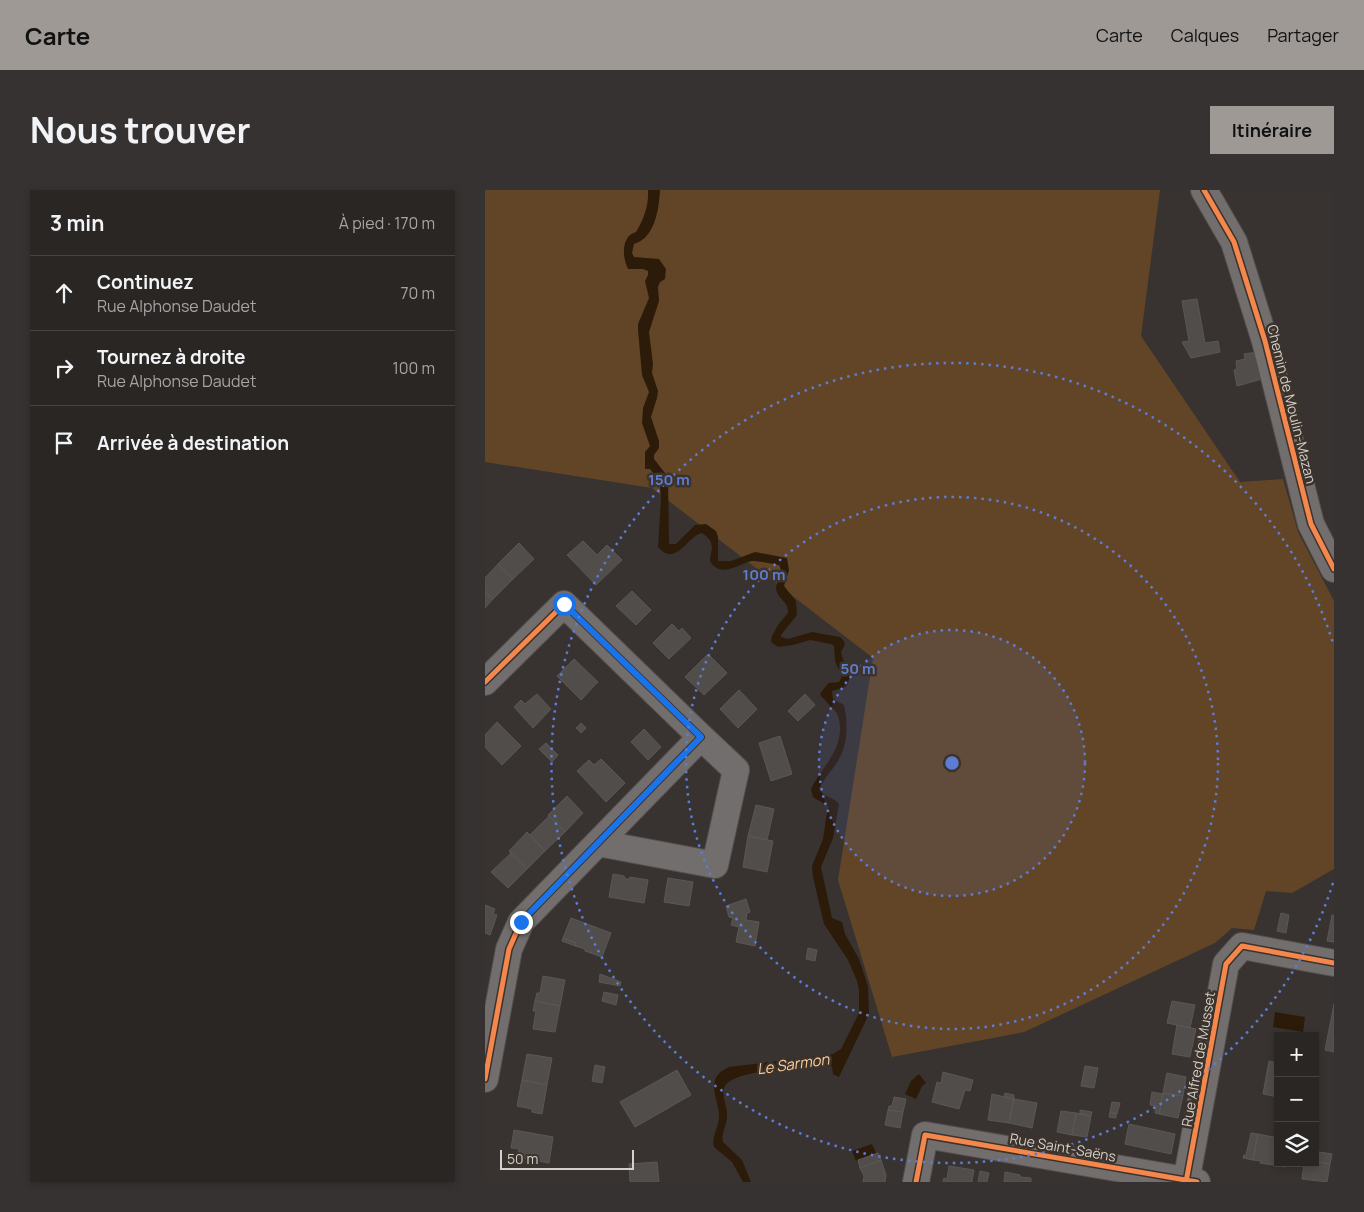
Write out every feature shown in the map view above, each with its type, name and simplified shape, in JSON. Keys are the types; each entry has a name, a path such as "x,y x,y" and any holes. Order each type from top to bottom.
{"street":[{"name":"Chemin de Moulin-Mazan","path":"1204,190 1234,242 1265,341 1311,524 1334,569"},
{"path":"485,682 564,604 736,770 715,865 598,843"},
{"path":"485,1079 509,948 521,922 701,737"},
{"name":"Rue Alfred de Musset","path":"1190,1181 1226,964 1242,946 1334,963"},
{"name":"Rue Saint-Saëns","path":"916,1182 925,1135 1190,1181"}],"shaded area":[{"path":"485,190 1160,190 1141,336 1240,482 1283,479 1298,532 1334,601 1334,869 1292,893 1266,891 1254,930 1232,928 1215,943 1024,1032 892,1057 838,880 873,658 652,488 485,462"}],"water":[{"path":"648,190 660,190 655,222 647,236 634,244 632,253 634,257 659,259 666,269 665,279 660,282 658,287 659,301 649,332 653,364 652,373 658,391 651,417 659,441 659,448 654,455 654,459 668,477 669,544 676,544 695,525 706,524 716,531 718,537 718,561 731,561 755,552 787,558 789,570 784,586 796,601 797,615 781,637 788,639 812,632 840,637 844,641 841,652 849,674 846,687 832,691 833,699 844,705 846,733 842,753 819,789 823,794 839,804 833,838 821,867 832,918 842,922 845,934 859,959 868,986 869,1014 839,1077 833,1074 830,1065 806,1066 757,1072 731,1080 725,1086 723,1093 727,1116 723,1142 742,1160 751,1182 743,1182 732,1162 714,1147 713,1143 719,1116 714,1089 716,1077 729,1067 833,1054 841,1049 859,1013 857,981 848,960 824,924 812,866 823,839 828,806 813,797 811,789 836,748 840,730 838,716 824,697 827,696 827,685 839,682 842,677 835,661 834,646 831,644 810,640 778,647 771,642 778,625 788,613 786,604 778,595 776,589 781,572 779,565 752,561 733,568 719,569 711,563 711,543 702,533 691,539 676,553 664,553 658,547 661,499 659,475 654,474 650,469 645,469 645,452 650,446 642,423 643,408 649,392 642,375 638,330 638,324 649,298 645,281 648,271 628,269 624,253 625,242 631,234 636,232 644,217 648,201"},
{"path":"1275,1012 1305,1017 1303,1032 1273,1027"},
{"path":"919,1074 926,1083 922,1086 916,1099 905,1094 911,1081"},
{"path":"872,1144 876,1153 856,1161 852,1151"}],"building":[{"path":"1197,299 1205,343 1218,341 1220,352 1191,358 1182,342 1189,341 1182,301"},
{"path":"1257,352 1262,379 1237,386 1234,370 1237,369 1236,361 1245,359 1244,354"},
{"path":"583,541 597,555 607,545 622,560 596,585 567,555"},
{"path":"519,543 534,559 513,579 498,564"},
{"path":"498,564 513,579 493,599 485,591 485,578"},
{"path":"485,591 493,599 485,608"},
{"path":"632,591 651,610 636,625 616,606"},
{"path":"672,624 679,631 682,628 691,638 669,659 653,643"},
{"path":"708,654 727,673 704,695 685,677"},
{"path":"574,659 598,682 581,700 557,676"},
{"path":"739,690 757,709 738,728 720,709"},
{"path":"537,694 551,709 533,728 514,707 521,700 525,704"},
{"path":"805,694 815,705 798,721 788,711"},
{"path":"497,722 521,746 502,765 485,747 485,735"},
{"path":"581,723 586,728 581,733 576,728"},
{"path":"644,729 661,747 648,760 631,742"},
{"path":"780,736 792,774 771,781 759,743"},
{"path":"546,743 558,755 552,762 539,749"},
{"path":"601,759 625,783 606,802 577,771 589,760 594,765"},
{"path":"567,796 583,813 565,832 548,815"},
{"path":"756,805 774,809 767,840 748,836"},
{"path":"549,816 565,832 545,851 530,835"},
{"path":"527,832 545,851 527,869 509,851"},
{"path":"748,836 773,841 767,872 743,867"},
{"path":"511,853 527,869 508,888 491,872"},
{"path":"613,874 624,876 626,879 630,879 630,877 648,880 644,903 609,897"},
{"path":"668,878 693,882 689,906 664,902"},
{"path":"746,899 750,912 747,913 746,920 759,922 755,946 736,942 739,927 731,925 733,918 729,917 726,906"},
{"path":"485,905 495,909 493,914 497,915 490,935 485,933"},
{"path":"1281,913 1289,915 1286,933 1277,931"},
{"path":"1332,915 1334,915 1334,942 1327,941"},
{"path":"571,918 611,933 602,957 585,951 585,949 575,946 576,943 563,938"},
{"path":"563,938 576,943 575,946 562,941"},
{"path":"808,948 817,950 815,961 806,959"},
{"path":"600,974 621,982 620,986 599,982"},
{"path":"543,976 565,980 560,1006 535,1001 537,993 540,993"},
{"path":"604,992 618,995 616,1005 602,1001"},
{"path":"535,1001 560,1006 555,1032 533,1029 536,1011 533,1011"},
{"path":"1172,1001 1195,1005 1190,1028 1167,1023"},
{"path":"1334,1004 1334,1052 1325,1050"},
{"path":"1177,1025 1196,1029 1190,1057 1172,1054"},
{"path":"527,1054 552,1058 547,1085 522,1080"},
{"path":"1269,1061 1274,1062 1274,1096 1263,1094"},
{"path":"595,1065 605,1067 602,1083 592,1081"},
{"path":"1085,1066 1098,1068 1094,1088 1081,1086"},
{"path":"677,1070 691,1095 635,1127 620,1102"},
{"path":"943,1072 973,1080 970,1091 965,1090 959,1109 932,1102 937,1082 941,1083"},
{"path":"1167,1073 1186,1077 1183,1096 1163,1093"},
{"path":"522,1080 547,1085 542,1114 532,1112 532,1109 517,1106"},
{"path":"1152,1092 1163,1094 1159,1114 1155,1113 1156,1106 1150,1105"},
{"path":"1005,1093 1014,1095 1014,1099 1004,1097"},
{"path":"1163,1093 1183,1096 1178,1118 1159,1114"},
{"path":"992,1094 1014,1099 1009,1123 988,1120"},
{"path":"894,1097 906,1099 903,1112 888,1110 889,1106 892,1106"},
{"path":"1014,1099 1037,1103 1032,1128 1009,1123"},
{"path":"1112,1102 1120,1103 1117,1114 1110,1112"},
{"path":"888,1110 903,1112 900,1128 885,1125"},
{"path":"1080,1110 1092,1112 1091,1116 1080,1114"},
{"path":"1061,1111 1076,1113 1072,1135 1057,1132"},
{"path":"1110,1112 1116,1114 1116,1118 1109,1117"},
{"path":"1076,1113 1091,1116 1087,1137 1072,1135"},
{"path":"1129,1124 1175,1134 1171,1154 1125,1144"},
{"path":"514,1130 553,1137 549,1163 517,1157 519,1149 511,1148"},
{"path":"1251,1133 1258,1134 1253,1160 1243,1158 1246,1155"},
{"path":"1258,1134 1274,1137 1274,1165 1253,1160"},
{"path":"1319,1152 1332,1154 1330,1164 1319,1162"},
{"path":"878,1153 881,1160 860,1168 858,1160"},
{"path":"881,1160 886,1175 885,1182 863,1182 864,1176 860,1168"},
{"path":"657,1162 659,1182 630,1182 629,1164"},
{"path":"1319,1162 1330,1164 1327,1182 1302,1179 1304,1167 1319,1167"},
{"path":"949,1166 974,1170 972,1182 943,1182 944,1178 947,1179"},
{"path":"980,1171 989,1173 987,1182 978,1182"},
{"path":"1005,1172 1031,1178 1031,1182 1004,1182"}],"waterway":[{"name":"Le Sarmon","path":"831,702 823,694 832,686"}],"cycle path":[{"path":"1204,190 1234,242 1265,341 1311,524 1334,569"},
{"path":"485,682 564,604 701,737 521,922 509,949 485,1079"},
{"path":"1186,1182 1226,964 1242,946 1334,963"},
{"path":"916,1182 925,1135 1197,1182"}],"route":[{"path":"521,922 701,737 564,604"}]}
